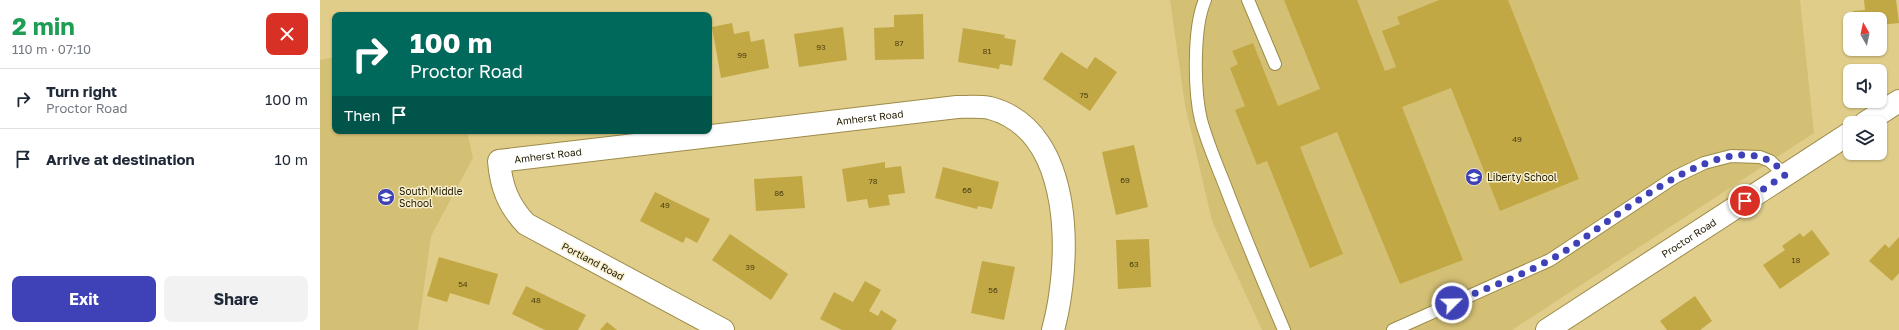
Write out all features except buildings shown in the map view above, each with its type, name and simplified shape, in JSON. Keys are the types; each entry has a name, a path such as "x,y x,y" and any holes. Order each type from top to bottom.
{"street":[{"path":"1876,116 1899,102"},
{"name":"Amherst Road","path":"498,161 957,107 989,108 1015,119 1026,129 1046,156 1053,172 1062,209 1064,231 1061,296 1053,330"},
{"name":"Proctor Road","path":"1547,330 1843,138"},
{"name":"Portland Road","path":"498,161 502,186 506,196 518,216 526,224 723,330"}],"lane":[{"path":"1205,0 1200,13 1196,37 1201,120 1248,248 1284,330"},
{"path":"1248,0 1275,64"},
{"path":"1393,330 1411,320 1550,260 1675,177 1704,162 1731,156 1760,157 1770,161 1785,175"}],"shaded area":[{"name":"Liberty School","path":"1170,0 1800,0 1814,133 1512,330 1262,330 1212,221 1185,105"},
{"name":"South Middle School","path":"332,58 332,134 468,134 473,158 431,236 418,330 320,330 320,60"}],"place":[{"name":"Liberty School","path":"1474,177"},
{"name":"South Middle School","path":"386,197"}],"route":[{"path":"1452,303 1550,260 1675,177 1704,162 1731,156 1746,155 1760,157 1779,167 1785,175 1745,201"}]}
